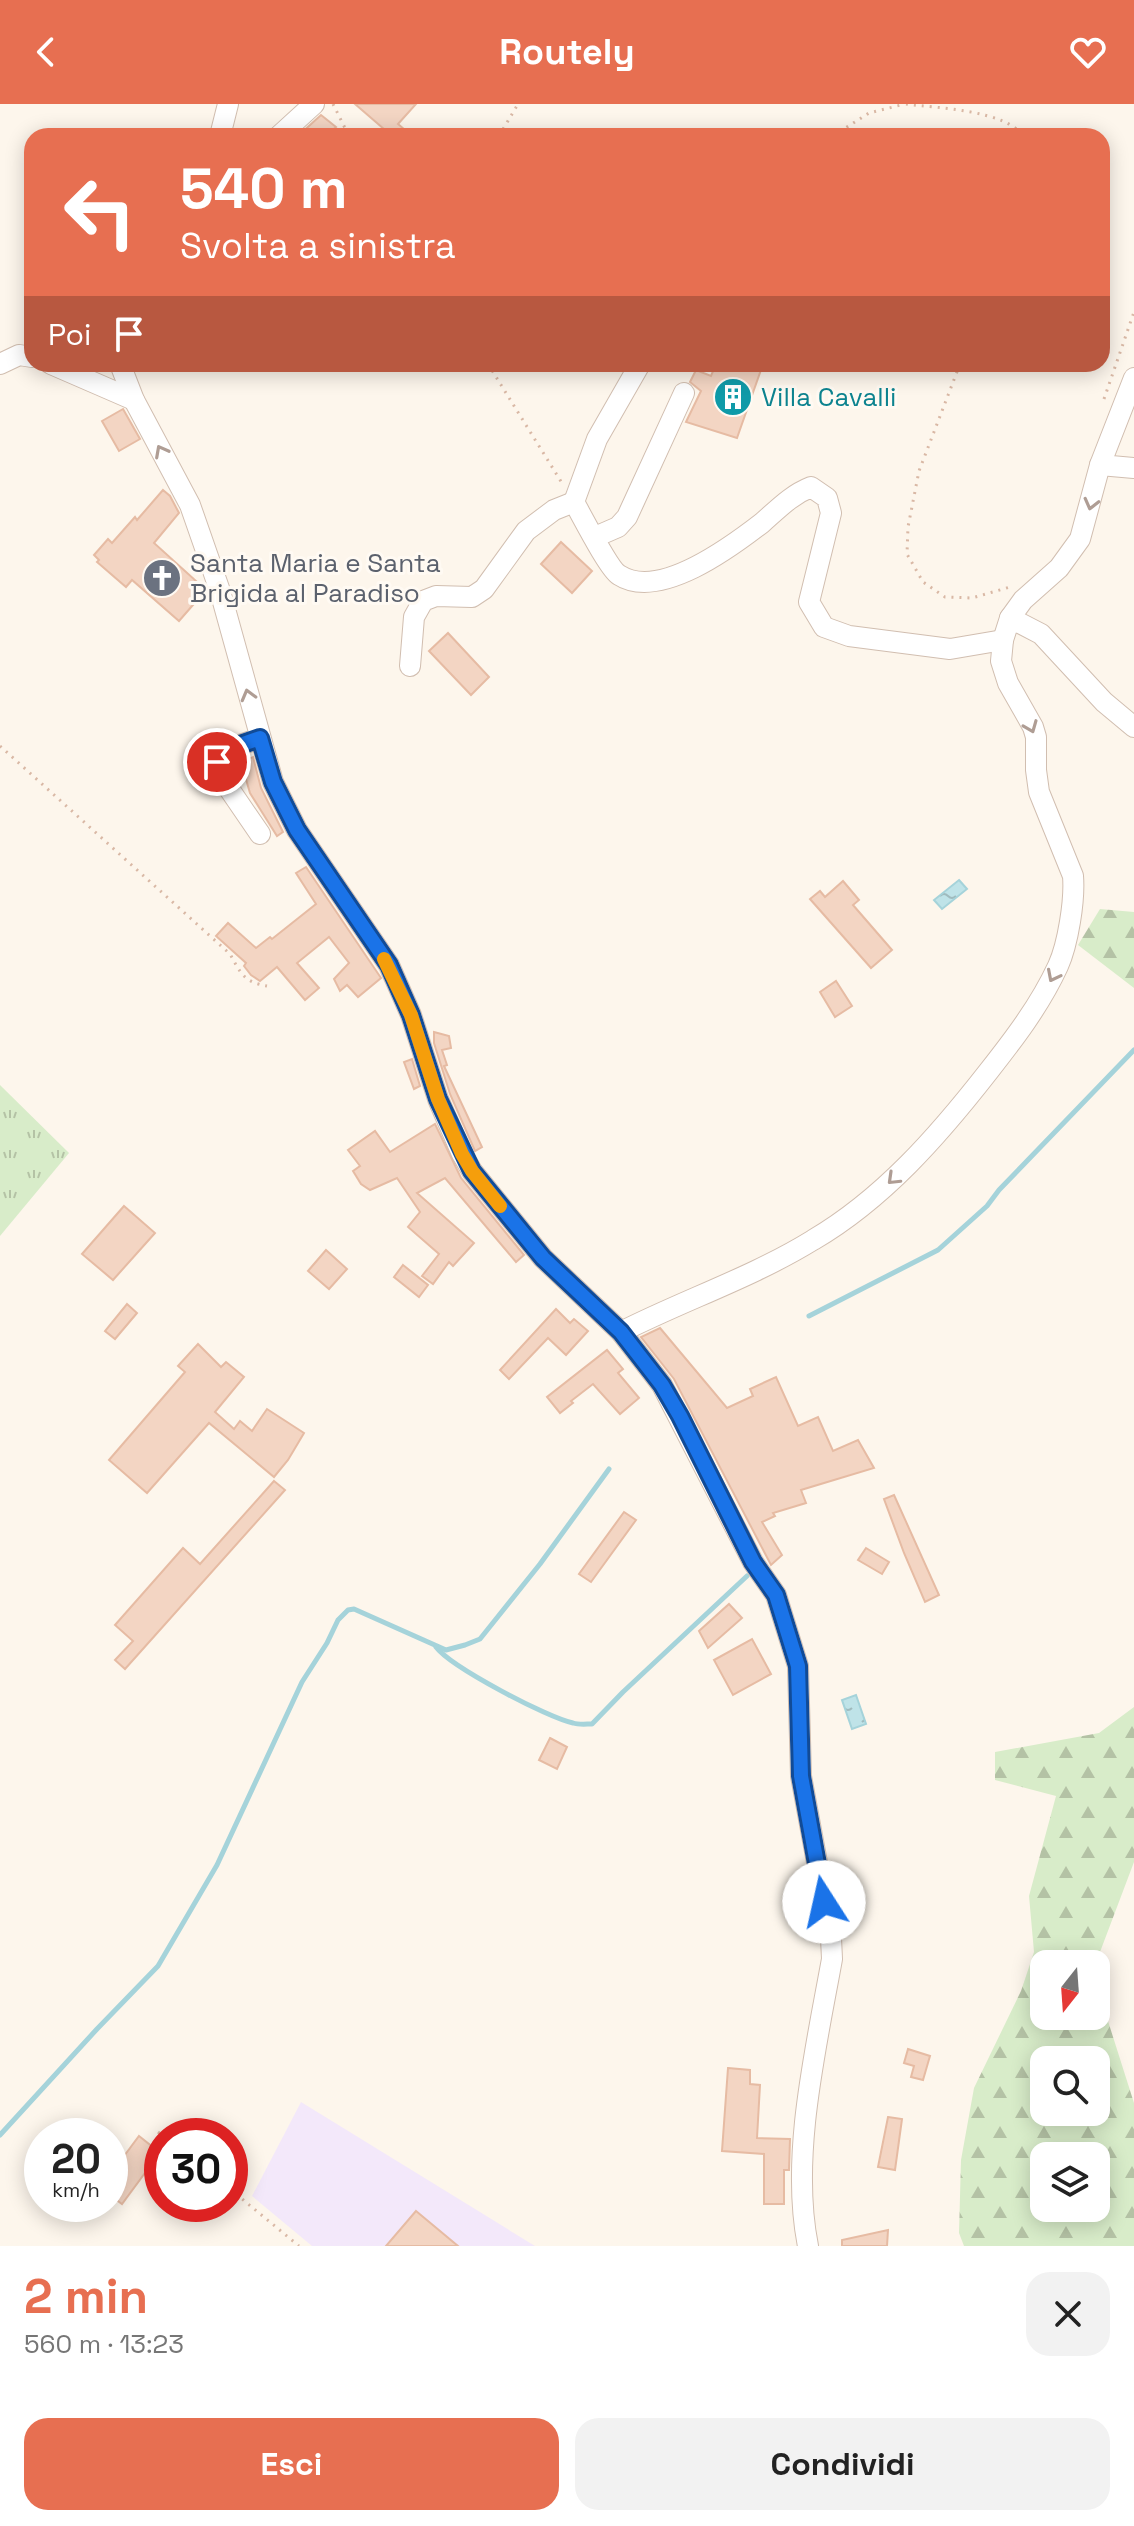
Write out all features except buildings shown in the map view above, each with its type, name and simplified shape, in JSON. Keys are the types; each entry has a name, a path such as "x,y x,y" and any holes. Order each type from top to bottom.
{"street":[{"path":"222,128 228,104"},
{"path":"288,128 314,104"},
{"path":"0,364 24,356"},
{"path":"69,372 134,400"},
{"path":"123,372 134,400 190,505 220,591 273,782 297,830 389,965 411,1015 438,1099 472,1171 543,1258 621,1332 662,1385 753,1562 776,1595 798,1666 801,1776 831,1938 832,1959 808,2097 800,2197 808,2246"},
{"path":"410,666 414,617 423,601 436,596 472,597 484,589 526,531 554,510 574,502 597,439 635,372"},
{"path":"621,1332 781,1258 848,1217 889,1184 957,1111 1041,999 1059,962 1074,891 1073,876 1039,792 1036,737 1008,683 1001,661 1003,640 1010,618 1023,600 1059,568 1085,529 1100,465 1134,378"},
{"path":"595,537 618,527 627,517 684,393"},
{"path":"1100,465 1134,468"},
{"path":"574,502 617,575 637,582 656,581 693,570 759,524 796,493 811,487 827,498 831,513 809,602 824,627 849,636 950,649 1003,640"},
{"path":"1010,618 1041,634 1104,702 1134,727"},
{"path":"260,738 223,751 217,762 219,774 260,834"}],"path":[{"path":"333,104 345,128"},
{"path":"504,128 518,104"},
{"path":"846,128 869,113 906,104 992,117 1018,128"},
{"path":"1104,400 1134,312"},
{"path":"493,372 574,502"},
{"path":"957,372 919,471 908,527 907,554 923,582 945,597 972,598 1015,585"},
{"path":"0,746 230,954 242,976 254,984 267,986"},
{"path":"248,2204 299,2246"}],"shaded area":[{"path":"301,2102 535,2246 312,2246 252,2196"}],"green space":[{"path":"1100,909 1134,912 1134,988 1078,945"},
{"path":"0,1085 69,1153 0,1236"},
{"path":"1134,1707 1134,1862 1101,1950 1034,1950 1029,1896 1056,1796 995,1780 995,1752 1099,1733"},
{"path":"1030,1964 1030,2030 1110,2030 1110,2027 1134,2103 1134,2246 964,2246 959,2233 961,2160 974,2088 1021,1991"}],"water":[{"path":"959,880 967,889 942,909 934,900"},
{"path":"856,1695 866,1724 852,1729 842,1700"}],"waterway":[{"path":"809,1316 938,1250 987,1206 1134,1050"},
{"path":"0,2135 158,1966 217,1865 302,1682 338,1620 348,1610 354,1609 446,1650 480,1639 540,1564 609,1469"},
{"path":"436,1647 460,1667 523,1702 561,1719 592,1724 747,1576"}],"slow traffic":[{"path":"384,959 411,1015 438,1099 462,1154 500,1206"}],"place":[{"name":"Villa Cavalli","path":"733,397"},
{"name":"Santa Maria e Santa Brigida al Paradiso","path":"162,578"}],"route":[{"path":"217,762 223,751 260,738 273,782 297,830 389,965 411,1015 438,1099 472,1171 543,1258 621,1332 662,1385 753,1562 776,1595 798,1666 801,1776 824,1902"}]}
